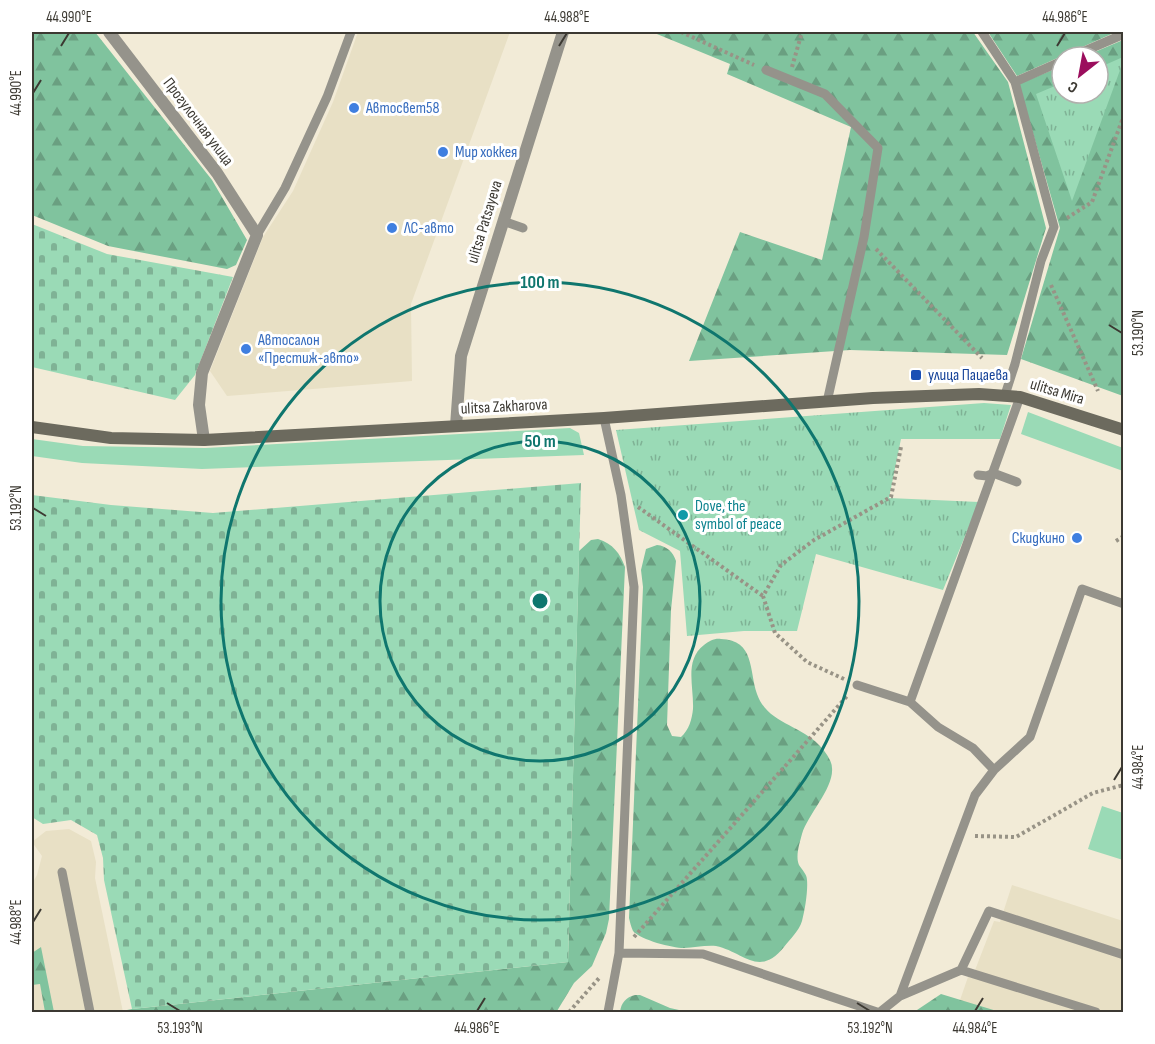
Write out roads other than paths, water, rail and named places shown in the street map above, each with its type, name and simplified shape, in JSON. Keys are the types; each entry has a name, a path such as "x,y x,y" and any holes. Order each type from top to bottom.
{"main road":[{"name":"ulitsa Zakharova","path":"32,427 111,438 204,440 979,394"},
{"name":"ulitsa Mira","path":"979,394 1020,398 1123,428"}],"street":[{"name":"Прогулочная улица","path":"109,32 217,173 256,235"},
{"name":"ulitsa Patsayeva","path":"456,426 461,356 562,32"},
{"path":"204,440 199,405 202,373 256,235"}],"lane":[{"path":"256,235 285,188 327,97 351,32"},
{"path":"982,32 1015,82 1054,227 1041,261 1005,395"},
{"path":"1099,45 1124,34"},
{"path":"1015,82 1050,66"},
{"path":"766,70 825,93 878,148 864,237 827,402"},
{"path":"503,221 523,228"},
{"path":"910,702 1020,398"},
{"path":"604,418 621,495 634,587 619,953 608,1012"},
{"path":"978,475 987,476 993,473 1017,482"},
{"path":"900,996 975,795 994,770 1030,737 1082,589 1124,604"},
{"path":"857,685 910,702 938,727 973,748 994,770"},
{"path":"62,872 90,1012"},
{"path":"961,970 989,911 1124,955"},
{"path":"619,953 703,954 878,1012 900,996 961,970 1096,1012"}],"place":[{"name":"Автосвет58","path":"354,108"},
{"name":"Мир хоккея","path":"443,152"},
{"name":"ЛС-авто","path":"392,228"},
{"name":"Автосалон «Престиж-авто»","path":"246,349"},
{"name":"улица Пацаева","path":"916,375"},
{"name":"Dove, the symbol of peace","path":"683,515"},
{"name":"Скидкино","path":"1077,538"}]}
